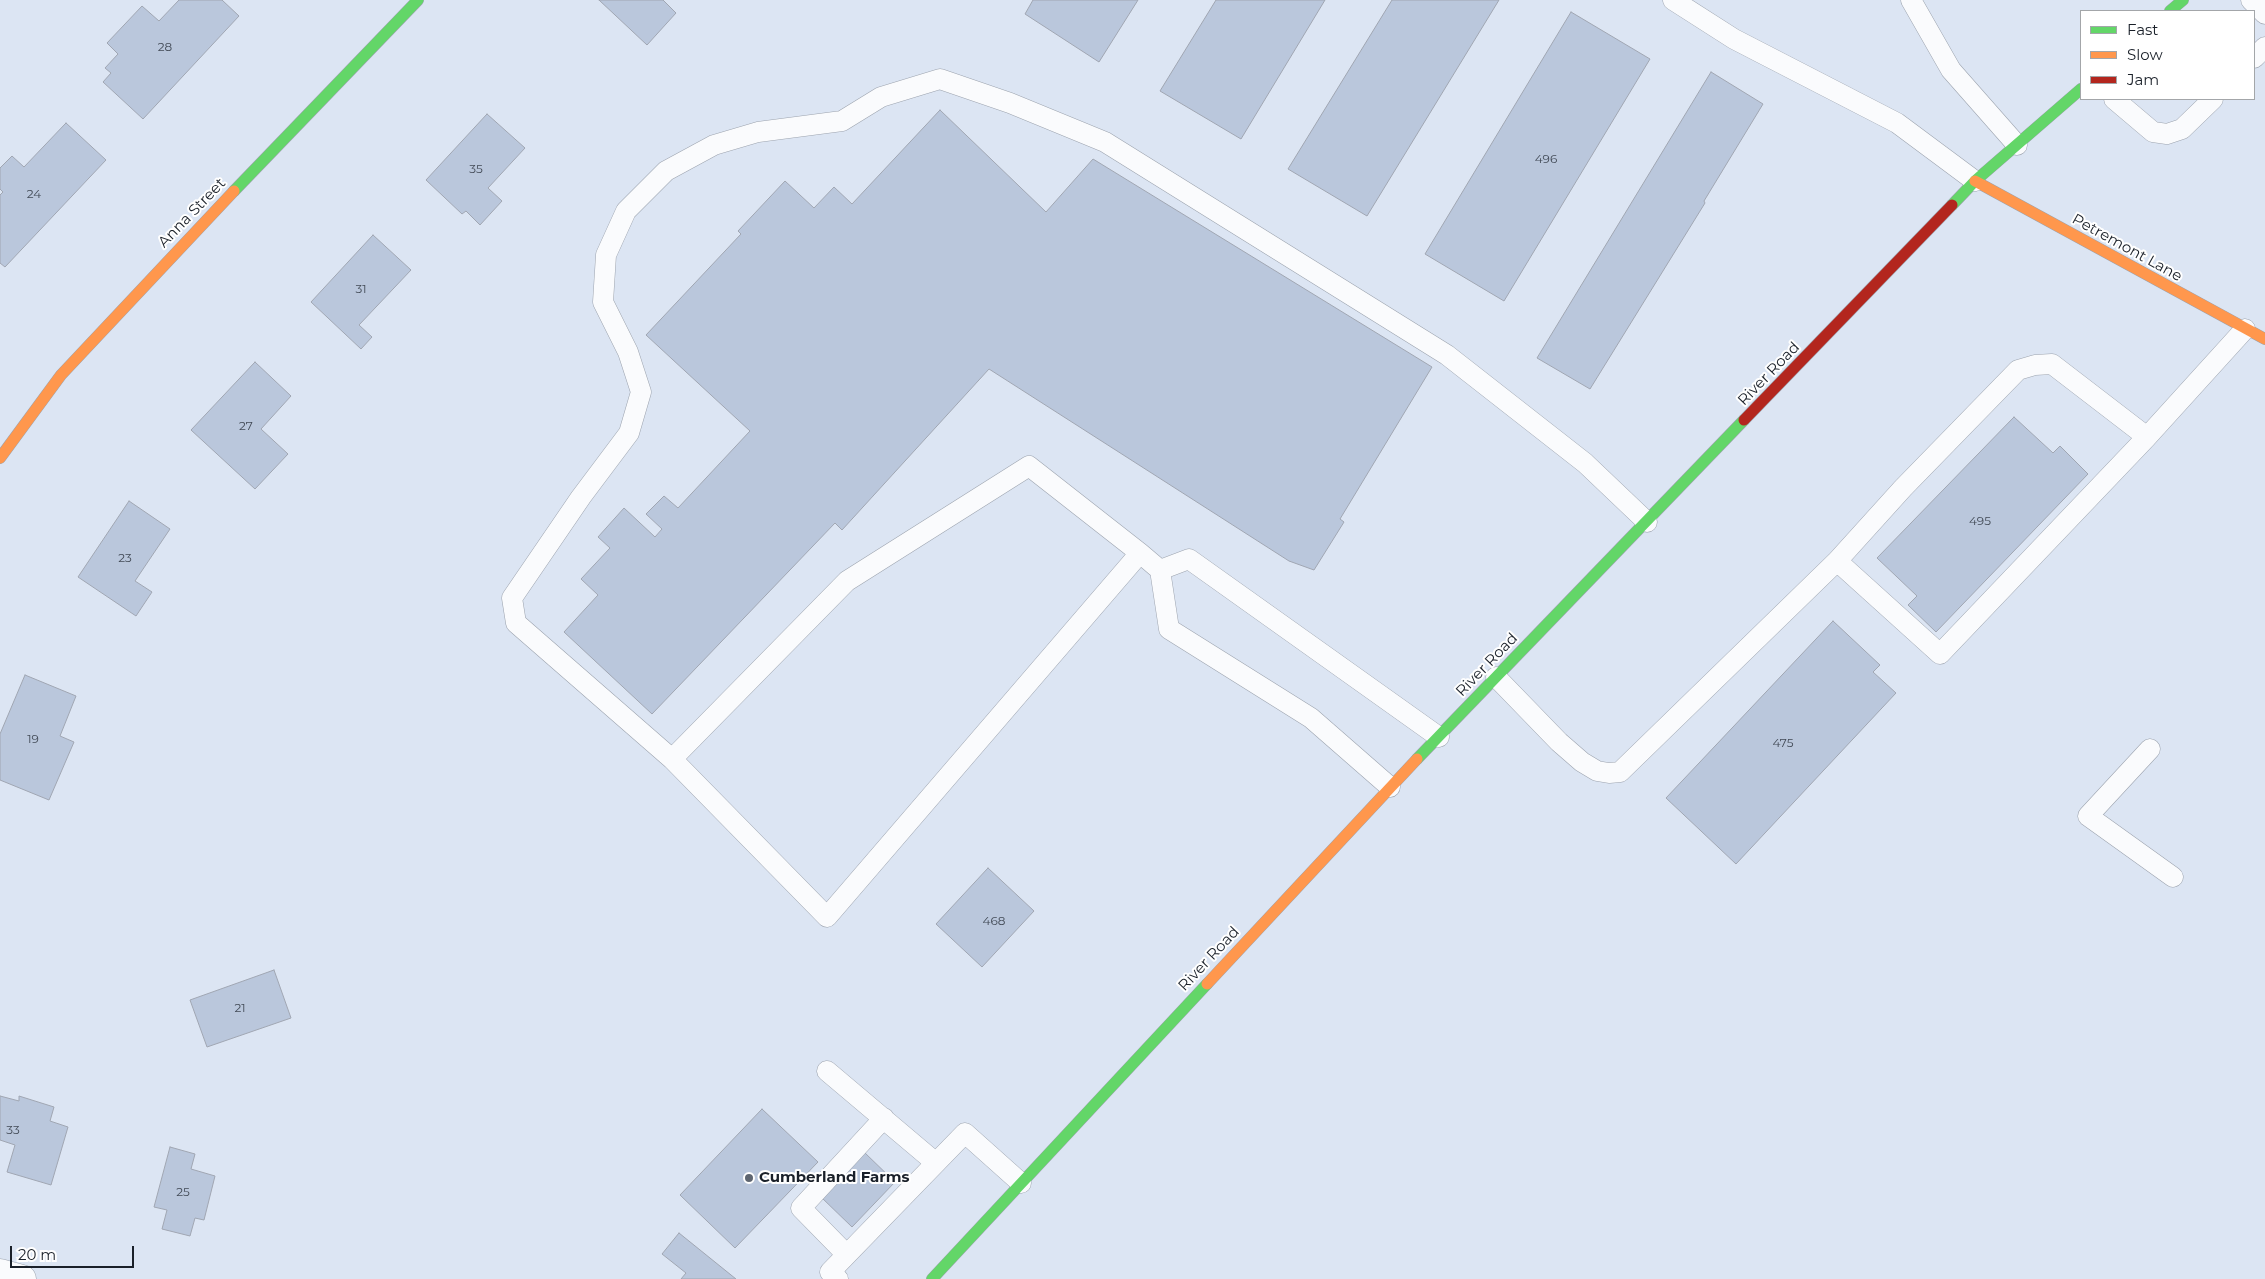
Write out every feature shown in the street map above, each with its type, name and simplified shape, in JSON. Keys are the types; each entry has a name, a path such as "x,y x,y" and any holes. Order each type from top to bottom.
{"main road":[{"name":"Anna Street","path":"0,458 61,375 207,219 418,0"},
{"path":"2171,10 2183,0"},
{"name":"River Road","path":"932,1279 1390,787 1496,677 1976,181 2080,90"},
{"name":"Petremont Lane","path":"1976,181 2265,339"}],"street":[{"path":"0,1273 22,1279"}],"lane":[{"path":"1673,0 1734,39 1897,123 1976,181"},
{"path":"1911,0 1951,70 2018,145"},
{"path":"2252,0 2265,14"},
{"path":"2255,57 2265,47"},
{"path":"1140,553 827,917 672,758 516,623 512,598 581,497 629,433 641,392 628,352 603,302 606,255 626,211 666,171 714,145 758,132 842,122 882,97 940,79 1010,103 1105,142 1447,355 1585,463 1647,522"},
{"path":"2115,100 2153,132 2167,134 2182,129 2212,100"},
{"path":"1837,561 1940,654 2147,437 2245,329"},
{"path":"1496,677 1559,742 1582,762 1597,771 1609,774 1620,772 1837,561 1903,488 2018,370 2034,365 2052,364 2147,437"},
{"path":"672,758 847,580 1029,466 1160,570 1169,629 1311,718 1390,787"},
{"path":"1160,570 1189,559 1439,737"},
{"path":"2150,749 2088,816 2173,877"},
{"path":"827,1071 936,1163"},
{"path":"846,1254 801,1208 884,1118"},
{"path":"838,1279 830,1272 965,1133 1021,1184"}],"building":[{"path":"179,0 222,0 239,16 143,119 103,82 111,73 105,68 118,54 107,43 142,6 159,21"},
{"path":"599,0 663,0 676,13 647,45"},
{"path":"1033,0 1138,0 1099,62 1025,14"},
{"path":"1216,0 1325,0 1241,139 1160,91"},
{"path":"1392,0 1499,0 1367,216 1288,169"},
{"path":"1571,12 1650,59 1504,301 1425,254"},
{"path":"1711,72 1763,104 1704,201 1705,203 1590,389 1537,358"},
{"path":"940,110 1046,212 1093,159 1432,367 1340,519 1344,522 1314,570 1289,561 989,369 842,530 835,523 652,714 564,632 598,595 581,579 610,548 598,537 624,508 655,537 662,529 646,514 664,496 678,508 750,431 646,335 741,234 738,231 785,181 814,208 834,187 852,204"},
{"path":"487,114 525,148 488,188 502,201 480,225 466,211 462,214 426,180"},
{"path":"66,123 106,160 5,267 0,263 0,195 3,192 0,189 0,168 12,156 24,167"},
{"path":"373,235 411,270 359,325 372,337 361,349 311,302"},
{"path":"255,362 291,396 261,429 288,454 255,489 191,430"},
{"path":"2014,417 2053,453 2060,446 2088,474 1936,632 1908,605 1917,596 1877,558"},
{"path":"129,501 170,529 135,581 152,592 136,616 78,577"},
{"path":"1833,621 1880,665 1873,672 1896,693 1736,864 1666,798"},
{"path":"25,675 76,696 60,736 74,742 49,800 0,780 0,734"},
{"path":"988,868 1034,911 982,967 936,924"},
{"path":"274,970 291,1018 207,1047 190,1000"},
{"path":"0,1096 19,1101 19,1096 54,1107 50,1121 68,1127 51,1185 7,1172 15,1145 0,1140"},
{"name":"Cumberland Farms","path":"762,1109 818,1162 735,1248 680,1195"},
{"path":"170,1147 195,1154 191,1169 215,1176 204,1220 195,1218 190,1236 162,1229 167,1210 154,1207"},
{"name":"Cumberland Farms","path":"864,1152 895,1182 852,1227 821,1197"},
{"path":"679,1233 736,1279 681,1279 686,1273 662,1254"}],"traffic: fast":[{"path":"234,191 418,0"},
{"path":"2171,10 2183,0"},
{"path":"1952,205 1975,181 2080,90"},
{"path":"1417,759 1744,420"},
{"path":"932,1279 1207,984"}],"traffic: slow":[{"path":"1975,181 2265,339"},
{"path":"0,458 61,375 234,191"},
{"path":"1207,984 1417,759"}],"traffic: jam":[{"path":"1744,420 1952,205"}],"place":[{"name":"Cumberland Farms","path":"749,1178"}]}
